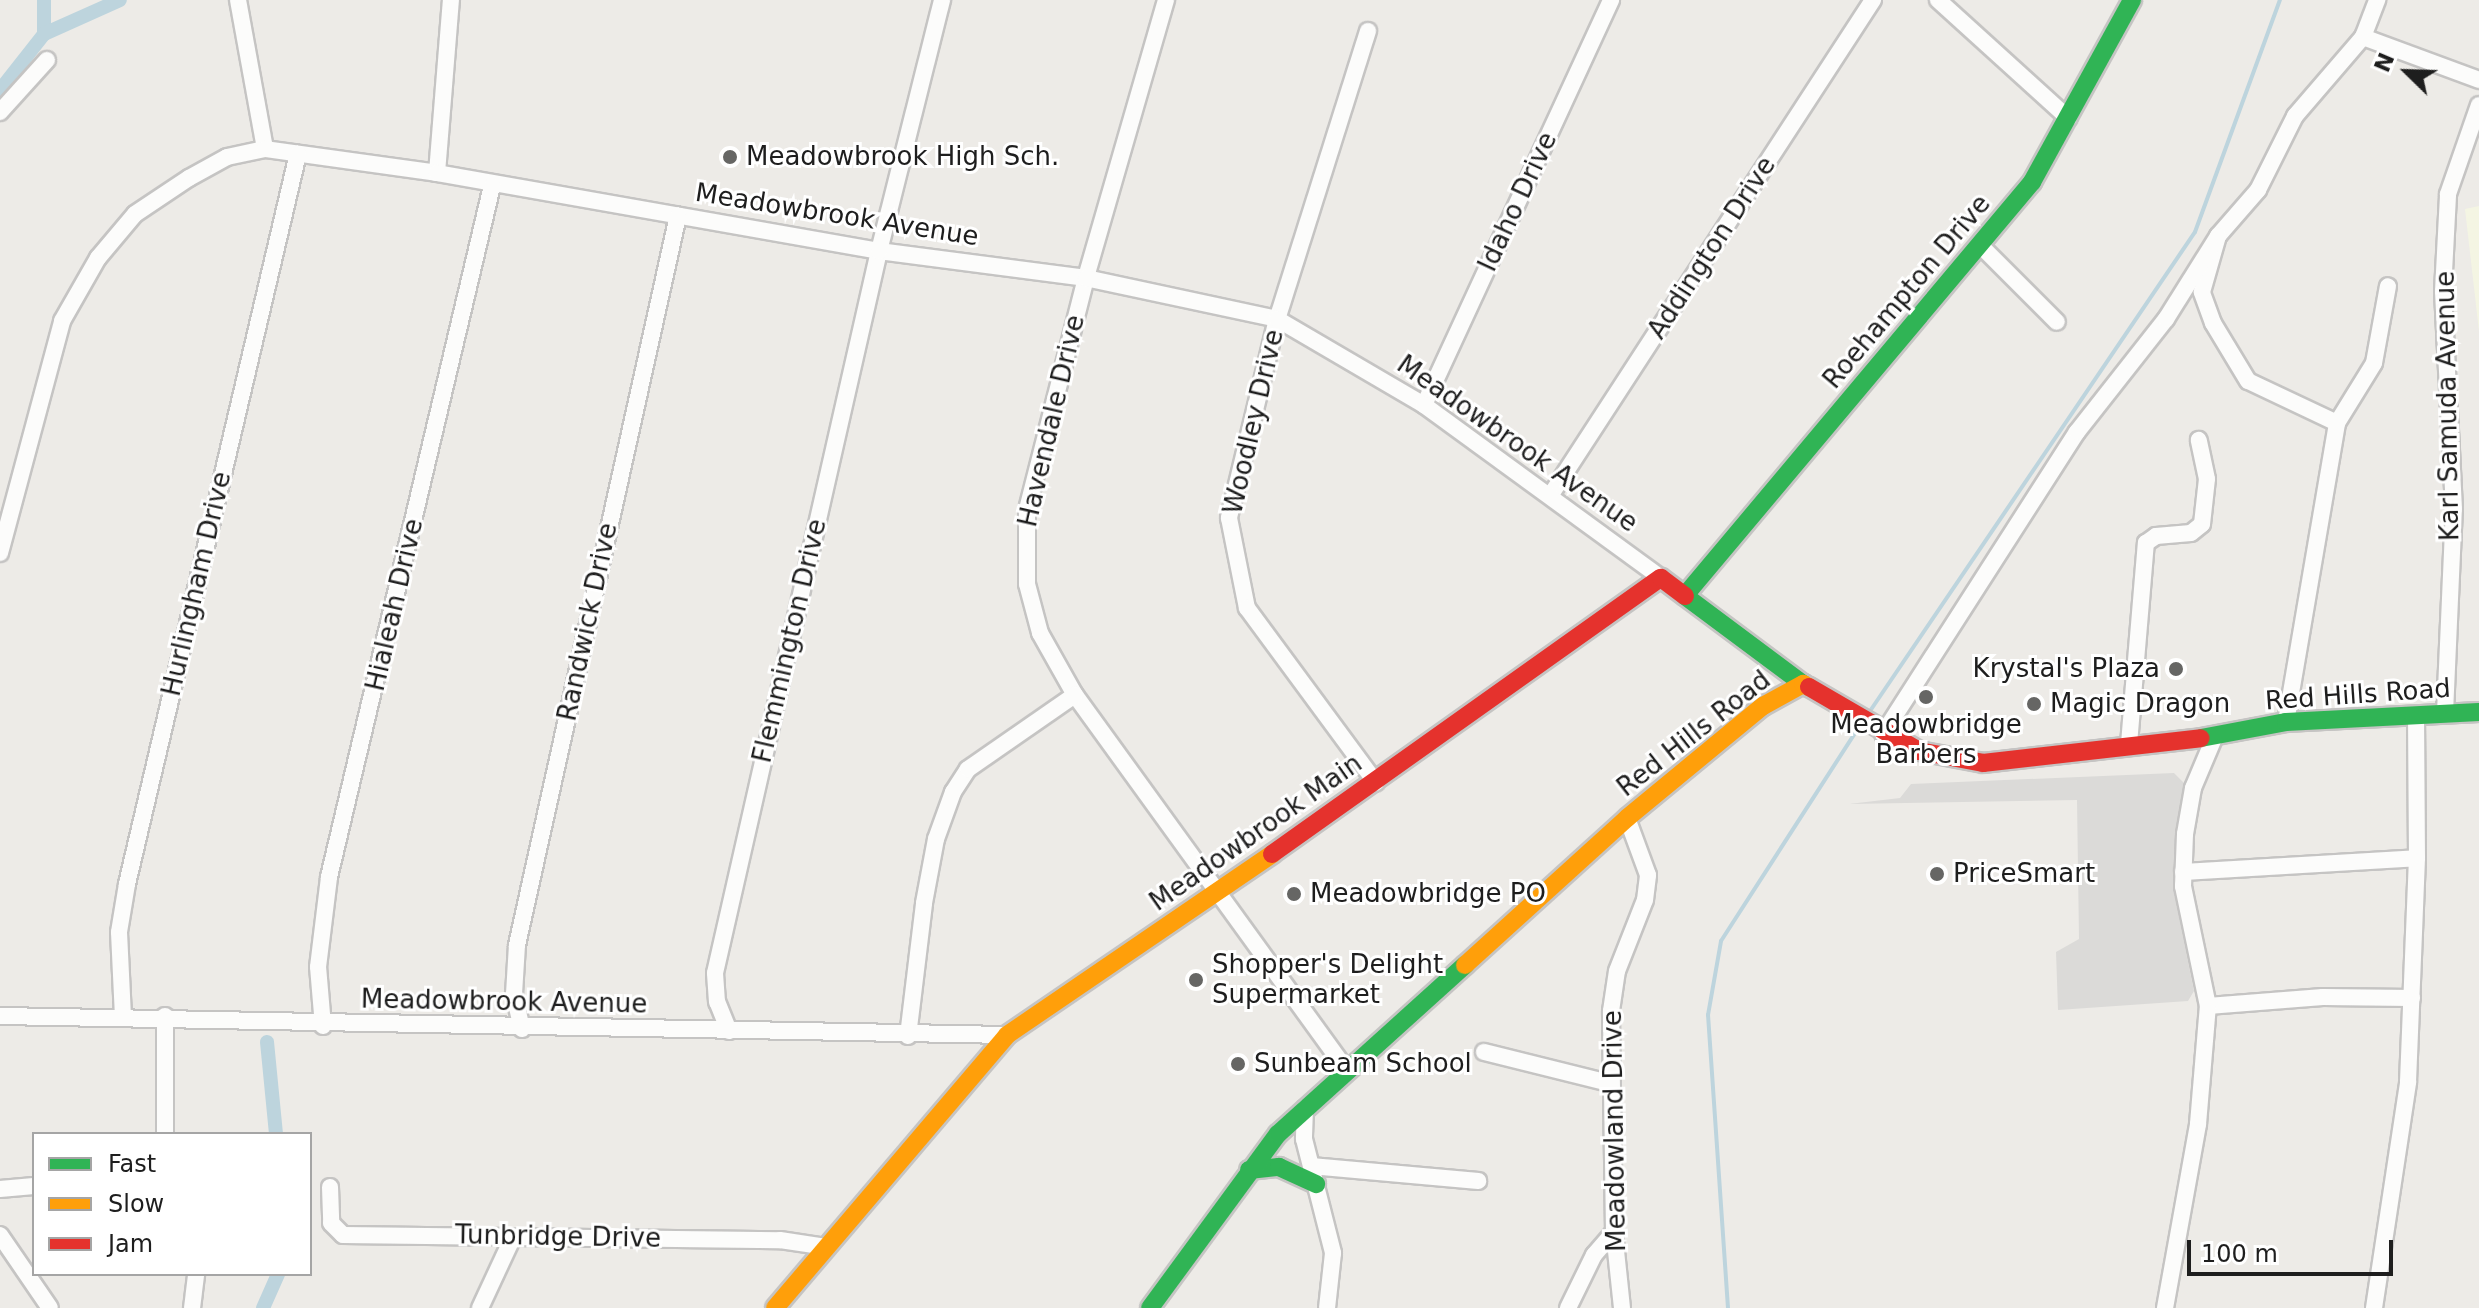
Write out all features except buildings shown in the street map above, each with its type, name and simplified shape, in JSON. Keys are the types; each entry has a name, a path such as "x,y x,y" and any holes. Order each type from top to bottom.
{"street":[{"path":"238,0 265,149"},
{"path":"437,173 451,0"},
{"name":"Flemmington Drive","path":"729,1031 717,1002 715,973 879,251 942,0"},
{"name":"Havendale Drive","path":"1166,0 1086,278 1024,535 1027,584 1040,633 1075,695 1346,1070"},
{"name":"Idaho Drive","path":"1424,405 1611,0"},
{"name":"Addington Drive","path":"1550,496 1873,0"},
{"path":"1938,0 2068,118"},
{"name":"Roehampton Drive","path":"1687,593 2032,182 2132,0"},
{"path":"1882,733 2077,432 2166,319 2218,236 2258,190 2295,116 2363,37 2377,0"},
{"name":"Woodley Drive","path":"1368,31 1277,319 1229,518 1247,608 1376,783"},
{"path":"2363,37 2479,80"},
{"path":"0,112 47,60"},
{"name":"Karl Samuda Avenue","path":"2445,713 2454,509 2443,291 2448,194 2479,105"},
{"name":"Meadowbrook Avenue","path":"0,553 62,321 98,258 135,214 189,178 227,157 265,149 437,173 492,186 879,251 1086,278 1277,319 1424,405 1661,578 1687,593 1803,684"},
{"name":"Hurlingham Drive","path":"123,1017 119,932 127,884 298,154"},
{"name":"Hialeah Drive","path":"323,1026 318,967 329,877 492,186"},
{"name":"Randwick Drive","path":"522,1029 514,994 517,945 678,216"},
{"path":"2218,236 2202,292 2213,323 2248,381 2337,423"},
{"path":"1981,246 2057,322"},
{"path":"2286,722 2337,423 2374,363 2388,286"},
{"path":"2129,744 2150,538 2191,533 2202,524 2207,479 2199,440"},
{"name":"Meadowbrook Main","path":"827,1247 907,1159 1007,1035 1376,783 1661,578"},
{"name":"Red Hills Road","path":"1150,1308 1249,1170 1278,1134 1305,1108 1627,818 1763,706 1803,684 1882,733 1919,751 1983,763 2215,736 2286,722 2479,712"},
{"path":"908,1036 924,903 936,839 953,792 968,769 1075,695"},
{"path":"2374,1308 2398,1166 2412,998 2417,858 2416,715"},
{"path":"2165,1308 2198,1124 2208,1006 2183,872 2193,788 2215,736"},
{"name":"Meadowland Drive","path":"1622,1308 1614,1232 1609,1083 1617,971 1645,900 1648,875 1627,818"},
{"path":"2183,872 2417,858"},
{"path":"2208,1006 2323,997 2412,998"},
{"name":"Meadowbrook Avenue","path":"0,1016 165,1016 323,1026 1007,1035"},
{"path":"165,1016 165,1132"},
{"path":"1484,1052 1609,1083"},
{"path":"1305,1108 1311,1166 1333,1253 1327,1308"},
{"path":"1311,1166 1478,1181"},
{"path":"1249,1170 1279,1167 1316,1184"},
{"path":"0,1189 32,1186"},
{"name":"Tunbridge Drive","path":"330,1187 331,1223 343,1235 780,1240 827,1247"},
{"path":"1568,1308 1594,1255 1614,1232"},
{"path":"0,1235 50,1308"},
{"path":"480,1308 512,1239"},
{"path":"775,1308 827,1247"},
{"path":"192,1308 196,1276"}],"shaded area":[{"path":"2479,206 2479,331 2465,209"},
{"path":"2174,773 2187,786 2173,888 2194,991 2188,1001 2058,1010 2056,952 2079,939 2077,800 1849,804 1900,798 1911,784"}],"waterway":[{"path":"44,0 44,34"},
{"path":"0,90 44,34 120,0"},
{"path":"1868,714 2195,232 2280,0"},
{"path":"1728,1308 1708,1015 1721,941 1861,724"},
{"path":"267,1042 276,1132"},
{"path":"263,1308 277,1276"}],"traffic: fast":[{"path":"1687,593 2032,182 2132,0"},
{"path":"1685,596 1803,684"},
{"path":"2201,738 2286,722 2479,712"},
{"path":"1150,1308 1278,1134 1465,965"},
{"path":"1249,1170 1279,1167 1316,1184"}],"traffic: slow":[{"path":"1465,965 1627,818 1763,706 1803,684 1809,687"},
{"path":"775,1308 1007,1035 1272,854"}],"traffic: jam":[{"path":"1272,854 1661,578 1685,596"},
{"path":"1809,687 1919,751 1983,763 2201,738"}],"place":[{"name":"Meadowbrook High Sch.","path":"730,157"},
{"name":"Krystal's Plaza","path":"2176,669"},
{"name":"Meadowbridge Barbers","path":"1926,697"},
{"name":"Magic Dragon","path":"2034,704"},
{"name":"PriceSmart","path":"1937,874"},
{"name":"Meadowbridge PO","path":"1294,894"},
{"name":"Shopper's Delight Supermarket","path":"1196,980"},
{"name":"Sunbeam School","path":"1238,1064"}]}
